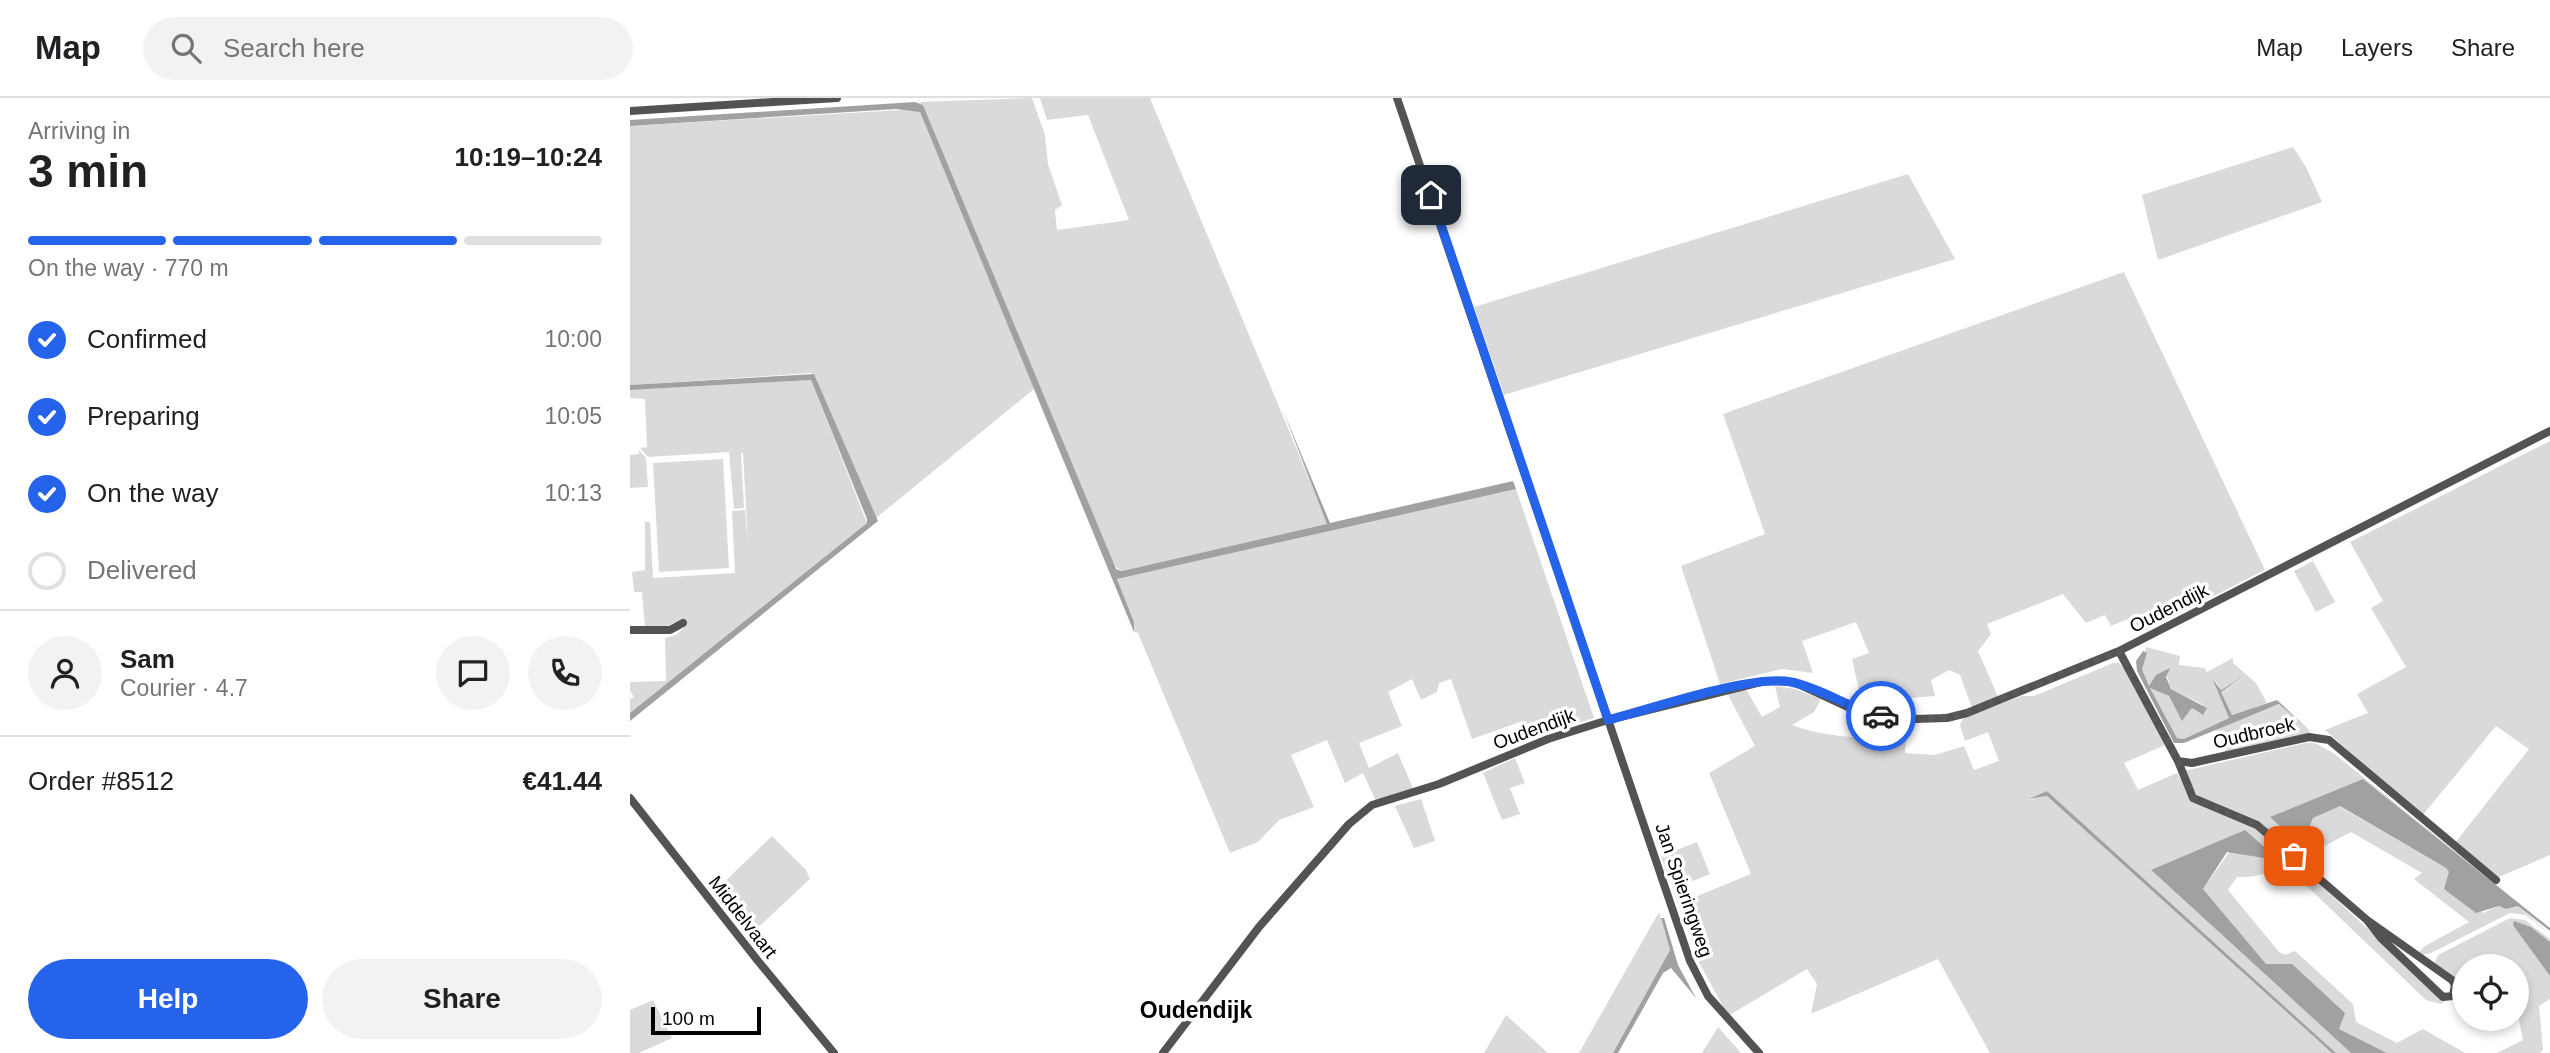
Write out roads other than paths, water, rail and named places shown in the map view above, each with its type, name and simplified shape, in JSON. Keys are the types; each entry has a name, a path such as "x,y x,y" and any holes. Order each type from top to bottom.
{"street":[{"path":"630,111 836,98"},
{"name":"Jan Spieringweg","path":"1397,98 1690,961 1708,996 1759,1053"},
{"name":"Oudendijk","path":"1163,1053 1259,927 1357,816 1373,805 1439,784 1548,739 1608,720 1745,684 1779,680 1794,682 1848,707 1880,716 1947,718 2011,697 2119,651 2550,431"},
{"path":"630,630 670,630 682,623"},
{"path":"2119,651 2178,761 2193,798 2257,825 2367,920 2452,980 2455,985 2453,996 2443,997 2381,938 2367,920"},
{"name":"Oudbroek","path":"2178,761 2192,763 2309,737 2329,740 2425,824 2496,880"},
{"name":"Middelvaart","path":"630,798 834,1053"}],"district":[{"name":"Oudendijk","path":"1196,1010"}]}
